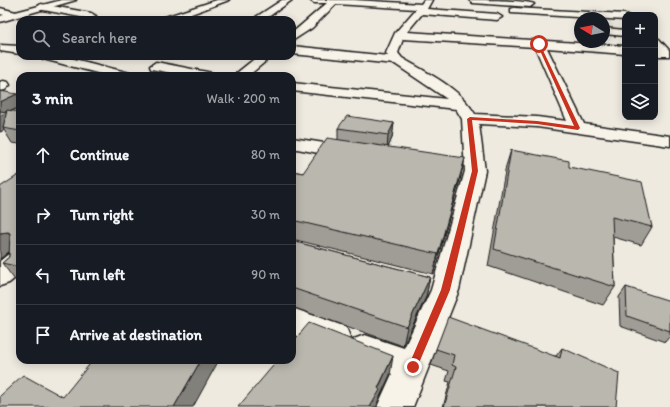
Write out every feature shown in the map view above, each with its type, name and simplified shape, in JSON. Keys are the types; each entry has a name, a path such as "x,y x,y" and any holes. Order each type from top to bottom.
{"street":[{"path":"0,19 13,14 72,0"},
{"path":"177,16 225,0"},
{"path":"264,16 288,0"},
{"path":"314,0 424,6 514,14 622,16"},
{"path":"473,0 514,14 572,6"},
{"path":"34,1 54,4"},
{"path":"296,35 308,26 334,1"},
{"path":"398,61 392,51 399,35 424,6"},
{"path":"41,7 91,16"},
{"path":"0,12 13,14"},
{"path":"610,32 622,33"},
{"path":"399,35 622,50"},
{"path":"296,37 310,38"},
{"path":"539,44 578,128"},
{"path":"658,44 665,52 663,54"},
{"path":"2,49 16,50"},
{"path":"296,50 398,61 452,95 466,112 468,170 434,287 413,367 395,407"},
{"path":"63,60 109,72"},
{"path":"82,65 93,60"},
{"path":"144,72 167,60"},
{"path":"245,72 261,60"},
{"path":"156,66 187,72"},
{"path":"296,88 670,141"},
{"path":"296,144 366,156"},
{"path":"0,276 16,262"},
{"path":"296,323 413,367"}],"building":[{"path":"0,91 16,94 16,94 0,102"},
{"path":"7,110 16,111 16,130 3,128"},
{"path":"0,111 7,112 0,116"},
{"path":"347,116 394,123 388,135 338,128"},
{"path":"327,138 465,158 438,254 296,221 296,172 303,173"},
{"path":"511,150 569,161 569,167 642,182 652,227 612,217 615,287 494,249"},
{"path":"16,177 16,266 2,263 9,257 10,233 0,233 0,187"},
{"path":"296,242 430,277 407,327 296,289"},
{"path":"626,287 670,301 670,331 627,316"},
{"path":"448,317 560,358 562,348 619,373 616,407 444,407 456,367 452,365 454,355 436,349"},
{"path":"309,323 393,356 378,388 380,390 370,407 238,407 275,364 296,364 296,338"},
{"path":"90,364 199,364 174,407 0,407 0,396 23,375 63,397"}],"route":[{"path":"413,367 445,290 475,171 470,119 537,122 578,128 539,44"}]}
